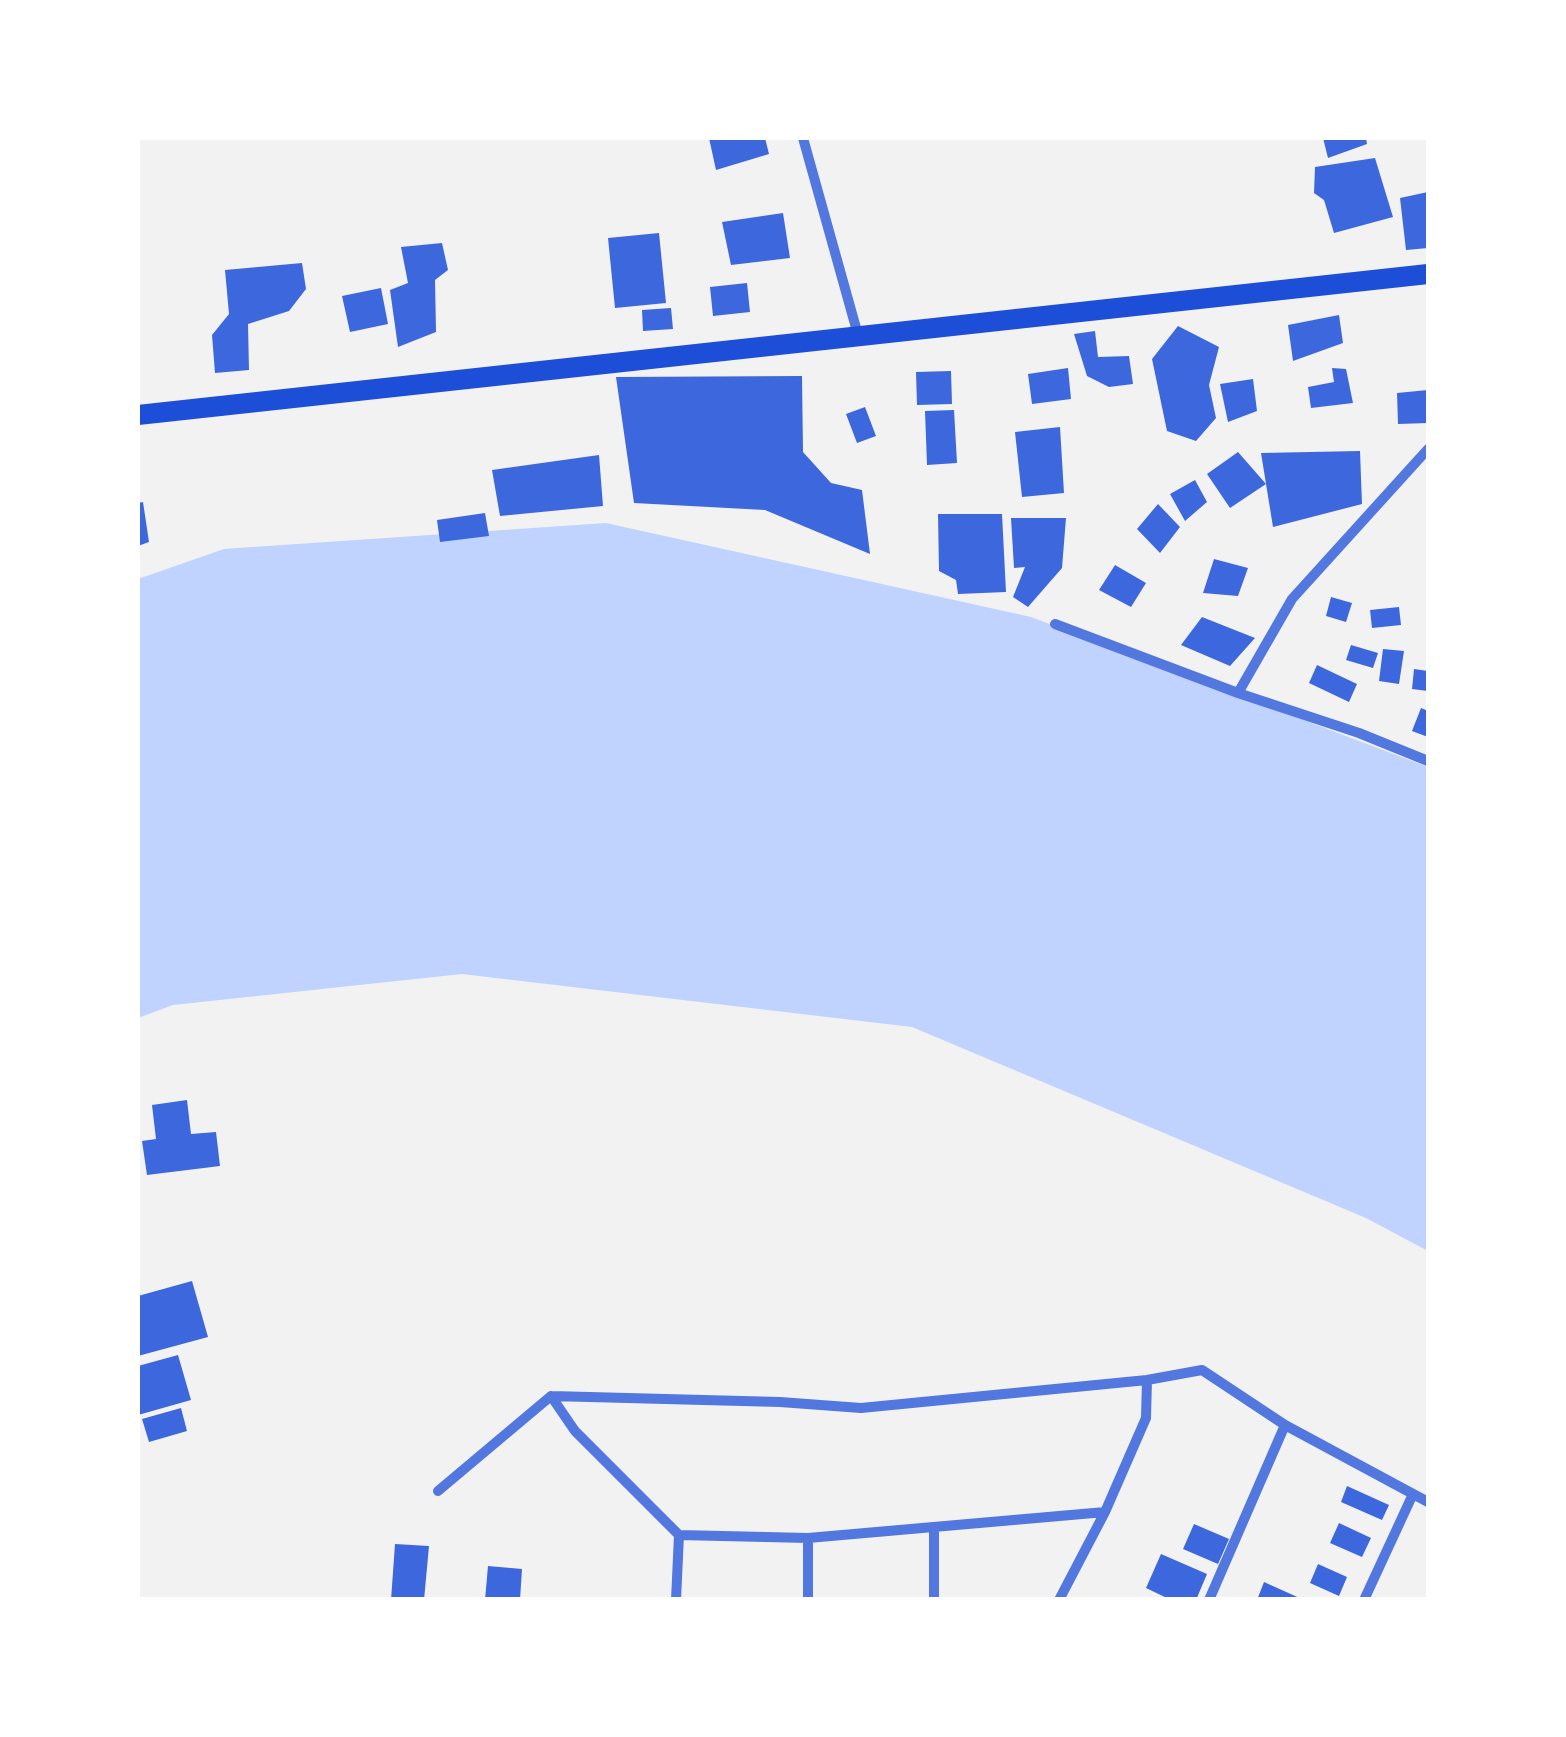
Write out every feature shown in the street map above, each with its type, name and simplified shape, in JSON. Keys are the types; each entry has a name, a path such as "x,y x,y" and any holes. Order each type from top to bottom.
{"main road":[{"path":"138,415 1428,274"}],"street":[{"path":"803,138 858,335"},
{"path":"1238,693 1292,599 1428,449"},
{"path":"1055,624 1428,761"},
{"path":"438,1491 551,1396 860,1408 1147,1380 1202,1370 1285,1425 1428,1502"},
{"path":"1058,1600 1105,1512 1146,1418 1147,1380"},
{"path":"551,1396 575,1431 679,1536 808,1538 1105,1512"},
{"path":"1209,1600 1285,1425"},
{"path":"1364,1600 1413,1494"},
{"path":"934,1528 934,1600"},
{"path":"676,1600 679,1536"},
{"path":"808,1538 808,1600"}],"water":[{"path":"606,523 1031,617 1428,767 1428,1251 1366,1218 912,1027 462,974 173,1005 138,1018 138,579 224,549"}],"building":[{"path":"709,138 765,138 769,154 716,170"},
{"path":"1323,138 1366,138 1367,144 1328,158"},
{"path":"1375,158 1393,217 1334,233 1324,200 1314,193 1315,167"},
{"path":"1428,192 1428,248 1406,250 1400,198"},
{"path":"783,213 790,258 731,265 722,222"},
{"path":"659,233 666,303 615,308 608,238"},
{"path":"442,243 448,270 435,280 436,332 398,347 390,290 408,283 401,247"},
{"path":"302,263 306,289 289,311 248,324 249,370 215,373 212,335 229,314 225,270"},
{"path":"747,283 750,312 713,316 710,287"},
{"path":"381,288 388,324 350,332 342,296"},
{"path":"671,308 673,329 643,331 642,310"},
{"path":"1339,315 1343,343 1293,361 1288,325"},
{"path":"1178,326 1219,347 1209,385 1216,418 1196,441 1167,431 1152,359"},
{"path":"1095,331 1098,357 1129,356 1133,384 1109,387 1087,376 1074,334"},
{"path":"1068,368 1071,399 1032,404 1028,374"},
{"path":"1332,368 1346,369 1353,403 1311,408 1308,387 1334,382"},
{"path":"951,371 952,404 917,405 916,372"},
{"path":"802,376 803,452 831,483 862,490 870,554 765,510 634,503 616,377"},
{"path":"1253,379 1257,411 1228,422 1220,384"},
{"path":"1428,390 1428,423 1398,424 1397,393"},
{"path":"865,407 876,436 857,443 846,414"},
{"path":"954,410 957,463 927,465 925,411"},
{"path":"1060,427 1064,493 1022,497 1015,432"},
{"path":"1360,451 1362,504 1273,527 1261,453"},
{"path":"1238,452 1266,484 1230,508 1207,474"},
{"path":"599,455 603,506 500,516 492,470"},
{"path":"1195,480 1207,502 1185,521 1170,494"},
{"path":"143,502 149,542 138,546 138,503"},
{"path":"1158,504 1180,527 1160,553 1137,529"},
{"path":"485,513 489,536 440,542 437,520"},
{"path":"938,514 1002,514 1006,592 958,594 956,580 939,571"},
{"path":"1011,518 1066,518 1062,568 1028,607 1013,597 1025,567 1014,568"},
{"path":"1214,559 1248,568 1238,596 1203,593"},
{"path":"1115,565 1146,583 1131,607 1099,590"},
{"path":"1331,597 1352,603 1346,622 1326,616"},
{"path":"1399,607 1401,625 1372,628 1370,610"},
{"path":"1202,617 1255,638 1230,666 1181,645"},
{"path":"1351,645 1378,653 1373,668 1346,660"},
{"path":"1383,649 1404,651 1399,684 1379,681"},
{"path":"1317,665 1357,684 1349,702 1309,683"},
{"path":"1414,669 1428,671 1428,691 1412,689"},
{"path":"1421,708 1428,711 1428,737 1412,731"},
{"path":"187,1100 191,1134 216,1132 220,1166 147,1175 142,1141 156,1139 152,1105"},
{"path":"192,1281 208,1337 138,1356 138,1296"},
{"path":"178,1355 191,1400 138,1415 138,1366"},
{"path":"181,1408 187,1431 149,1442 142,1419"},
{"path":"1347,1486 1389,1505 1382,1520 1341,1502"},
{"path":"1339,1523 1371,1538 1362,1557 1330,1543"},
{"path":"1194,1524 1229,1539 1218,1564 1183,1549"},
{"path":"395,1544 429,1546 424,1600 391,1600"},
{"path":"1161,1554 1207,1574 1196,1600 1171,1600 1146,1588"},
{"path":"1318,1564 1347,1577 1339,1596 1310,1583"},
{"path":"488,1566 522,1569 520,1600 485,1600"},
{"path":"1264,1582 1304,1600 1257,1600"}]}
